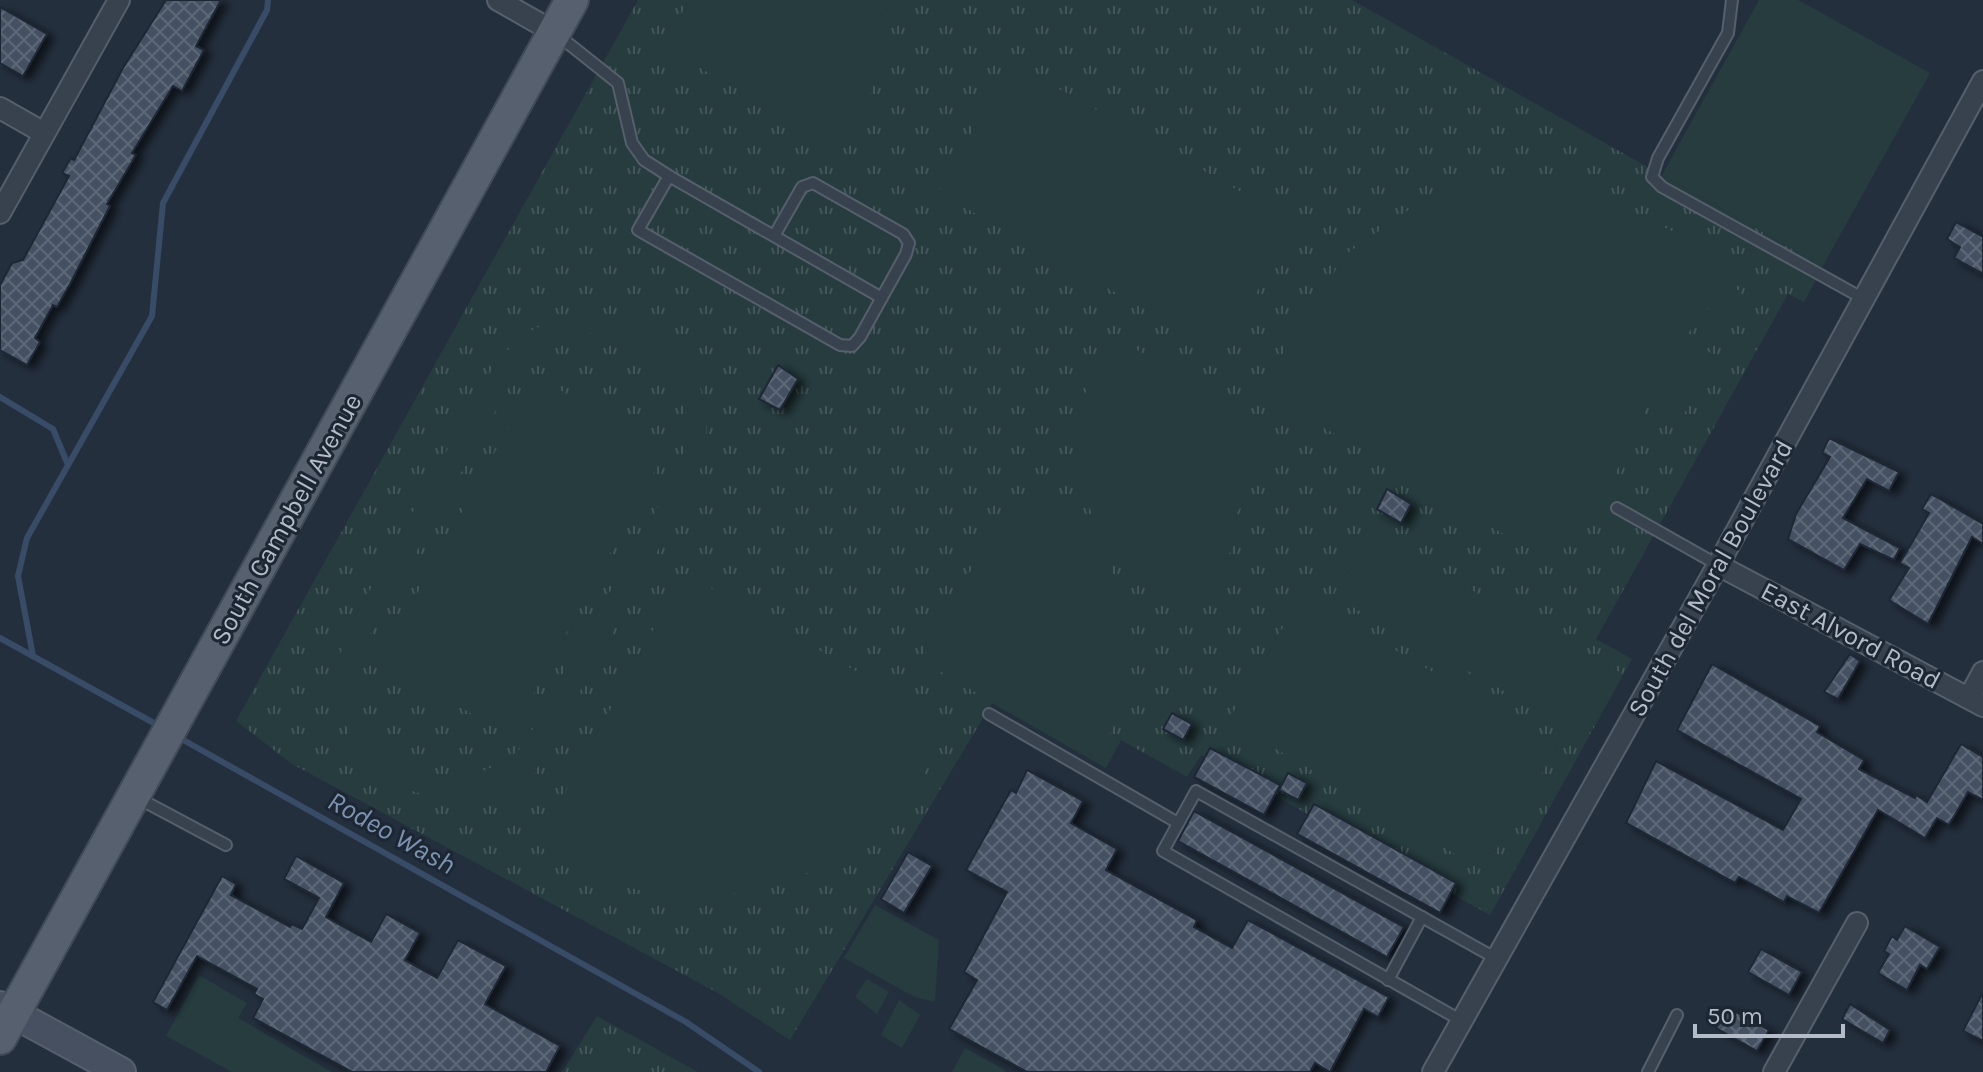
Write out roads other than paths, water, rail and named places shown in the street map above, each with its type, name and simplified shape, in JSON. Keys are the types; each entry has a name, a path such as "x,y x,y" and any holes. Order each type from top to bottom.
{"main road":[{"name":"South Campbell Avenue","path":"5,1019 134,796 572,0"}],"street":[{"path":"0,213 119,0"},
{"path":"498,0 554,32"},
{"name":"South del Moral Boulevard","path":"1433,1072 1718,565 1983,81"},
{"path":"0,108 44,133"},
{"name":"East Alvord Road","path":"1718,565 1976,702"},
{"path":"1976,702 1983,672"},
{"path":"1774,1072 1857,923"},
{"path":"5,1019 121,1072"}],"lane":[{"path":"1732,0 1728,33 1658,158 1653,170 1654,182 1864,299"},
{"path":"554,32 618,83 632,143 644,160 882,298"},
{"path":"669,176 638,230 840,345 852,346 860,337 909,243 903,234 813,183 802,187 774,236"},
{"path":"1617,508 1718,565"},
{"path":"989,714 1178,823"},
{"path":"1462,1021 1163,851 1196,791 1497,959"},
{"path":"134,796 226,845"},
{"path":"1388,980 1422,917"},
{"path":"1648,1072 1677,1015"}],"waterway":[{"path":"33,656 18,576 27,538 152,316 163,203 267,10 268,0"},
{"path":"0,397 53,429 68,465"},
{"name":"Rodeo Wash","path":"0,638 161,727"},
{"name":"Rodeo Wash","path":"178,737 686,1022 759,1072"}]}
